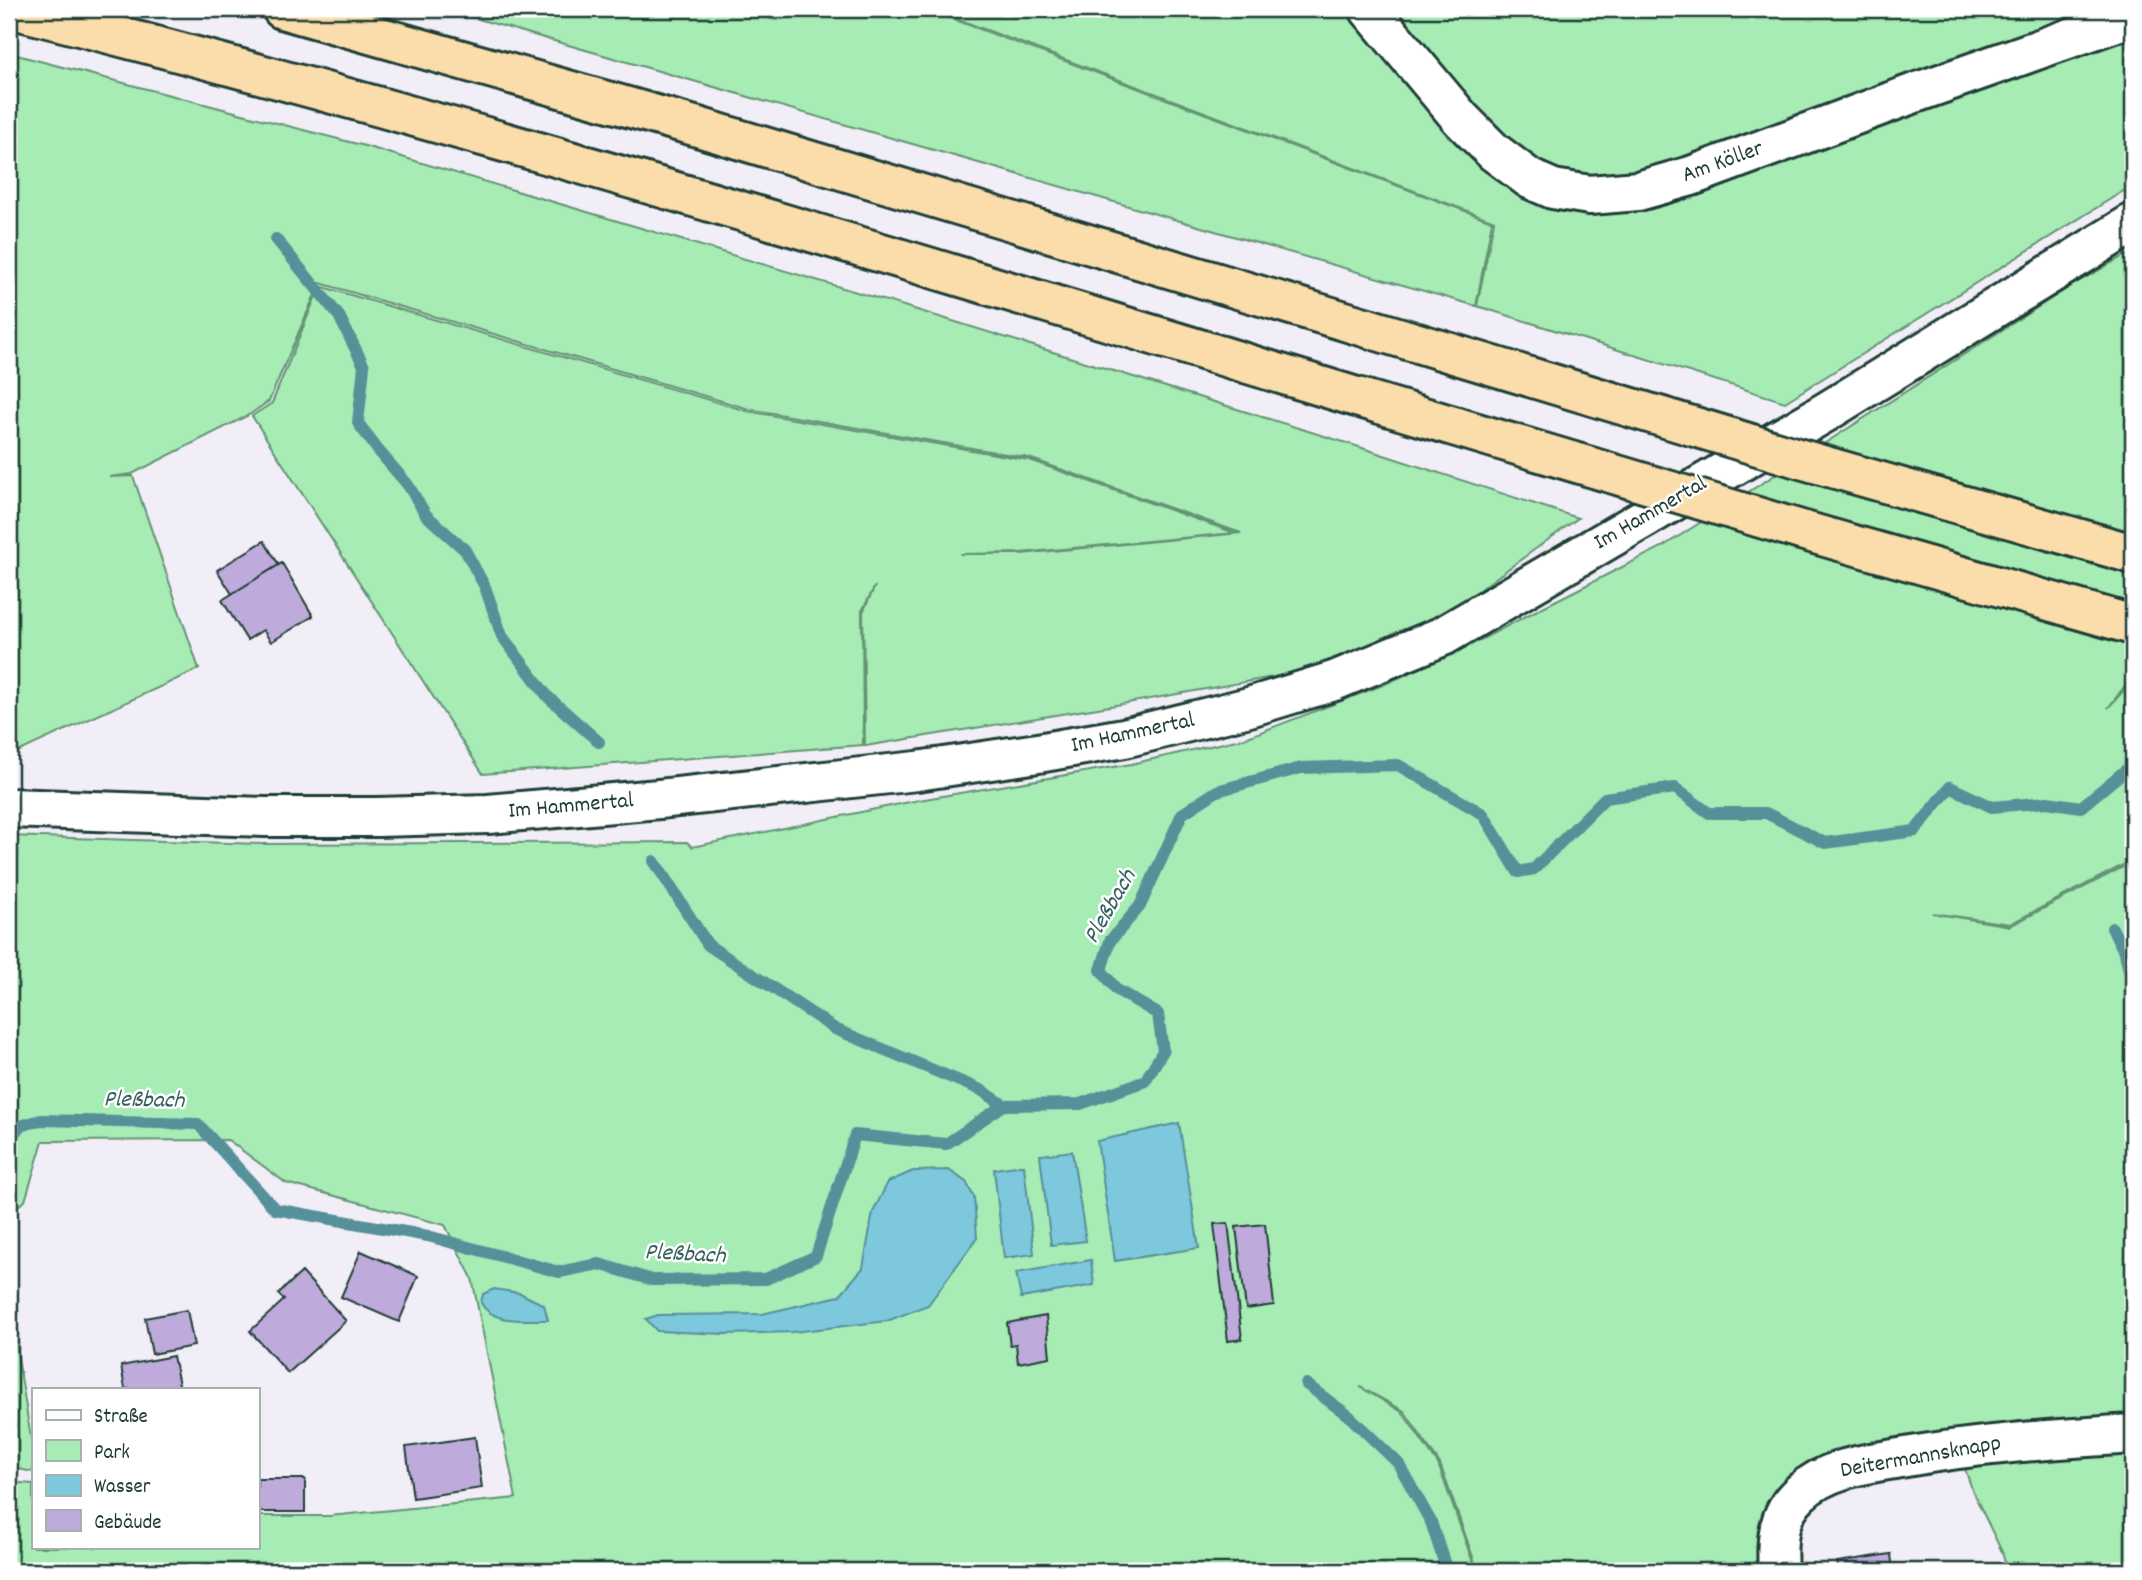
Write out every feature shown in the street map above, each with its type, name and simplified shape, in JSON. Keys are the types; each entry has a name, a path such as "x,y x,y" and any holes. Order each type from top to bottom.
{"highway":[{"path":"13,9 382,107 912,262 1801,530 2133,625"},
{"path":"282,9 698,127 1801,459 2133,554"}],"main road":[{"name":"Am Köller","path":"1369,9 1461,119 1494,152 1530,179 1553,189 1590,195 1638,191 1691,176 2133,16"},
{"name":"Im Hammertal","path":"9,808 265,817 488,814 659,800 917,771 1038,754 1124,738 1249,707 1334,681 1443,636 1826,412 2133,223"},
{"name":"Deitermannsknapp","path":"1778,1571 1778,1533 1784,1513 1799,1494 1817,1480 1840,1470 1926,1453 2014,1442 2133,1434"}],"green space":[{"path":"443,9 733,9 776,20 827,9 926,9 1492,221 1476,306"},
{"path":"931,9 1358,9 1501,180 1539,206 1588,208 2133,27 2133,185 1785,402 1477,306 1494,221"},
{"path":"1383,9 2118,9 1637,180 1556,174 1517,153"},
{"path":"9,53 365,146 917,310 1350,444 1578,518 1442,617 1295,673 865,746 863,612 875,586 862,611 863,745 483,774 252,416 272,403 320,286 747,411 1029,460 1235,533 1020,553 960,554 1020,554 1241,533 1029,458 749,409 320,283 269,401 249,415 132,474 109,477 133,476 199,669 9,756"},
{"path":"2133,251 2133,675 2108,708 2133,680 2133,857 2129,862 2010,924 1932,913 2010,926 2129,864 2133,859 2133,1422 1843,1454 1768,1571 1478,1571 1440,1464 1404,1411 1360,1387 1402,1412 1438,1464 1476,1571 9,1571 9,1482 32,1484 32,1548 259,1548 259,1516 329,1516 516,1498 472,1278 445,1225 286,1183 228,1140 43,1141 25,1201 9,1212 9,836 260,844 687,842 692,847 919,800 1131,764 1245,738 1383,685 1471,645 1662,547 2071,286"},
{"path":"9,1302 32,1445 32,1472 9,1467"},
{"path":"2133,1453 2133,1571 2007,1571 2003,1554 1973,1492 1962,1460"}],"water":[{"path":"1179,1123 1199,1248 1115,1261 1097,1141"},
{"path":"1072,1151 1086,1241 1051,1245 1040,1155"},
{"path":"1024,1165 1034,1254 1004,1258 994,1169"},
{"path":"949,1170 966,1182 974,1197 977,1238 928,1305 887,1321 793,1332 726,1334 657,1331 646,1319 658,1315 762,1314 839,1296 863,1268 873,1212 888,1182 913,1171"},
{"path":"1091,1260 1094,1285 1021,1298 1016,1273"},
{"path":"494,1289 520,1293 544,1305 548,1320 510,1319 493,1315 481,1303 483,1294"}],"building":[{"path":"264,541 279,565 232,594 217,570"},
{"path":"282,563 313,616 271,642 263,630 247,640 222,600"},
{"path":"1228,1223 1242,1339 1228,1341 1214,1224"},
{"path":"1265,1224 1274,1305 1246,1309 1236,1227"},
{"path":"361,1251 418,1276 399,1322 341,1297"},
{"path":"302,1272 346,1321 288,1373 250,1331 284,1300 278,1294"},
{"path":"187,1310 194,1346 152,1354 145,1318"},
{"path":"1046,1316 1050,1357 1018,1363 1016,1344 1010,1345 1007,1323"},
{"path":"173,1356 180,1388 125,1388 121,1366"},
{"path":"475,1437 482,1488 413,1498 406,1447"},
{"path":"259,1479 305,1479 305,1512 259,1512"},
{"path":"1891,1554 1893,1571 1839,1571 1837,1562"}],"waterway":[{"path":"276,239 339,316 364,366 358,423 408,485 426,515 465,550 485,587 502,636 548,697 599,742"},
{"name":"Pleßbach","path":"9,1139 20,1126 41,1120 198,1124 275,1209 428,1236 559,1272 599,1264 652,1280 766,1279 816,1256 855,1135 946,1144 1004,1105 1080,1104 1145,1081 1163,1051 1158,1014 1117,990 1101,970 1110,941 1140,906 1182,814 1217,791 1301,768 1398,765 1483,814 1518,872 1534,869 1605,798 1675,788 1709,813 1766,813 1825,843 1915,831 1950,787 1992,807 2047,802 2081,807 2133,764"},
{"path":"654,861 708,945 835,1029 981,1090 1004,1105"},
{"path":"2112,928 2125,953 2133,989"},
{"path":"1306,1384 1349,1416 1398,1463 1431,1522 1447,1571"}]}
